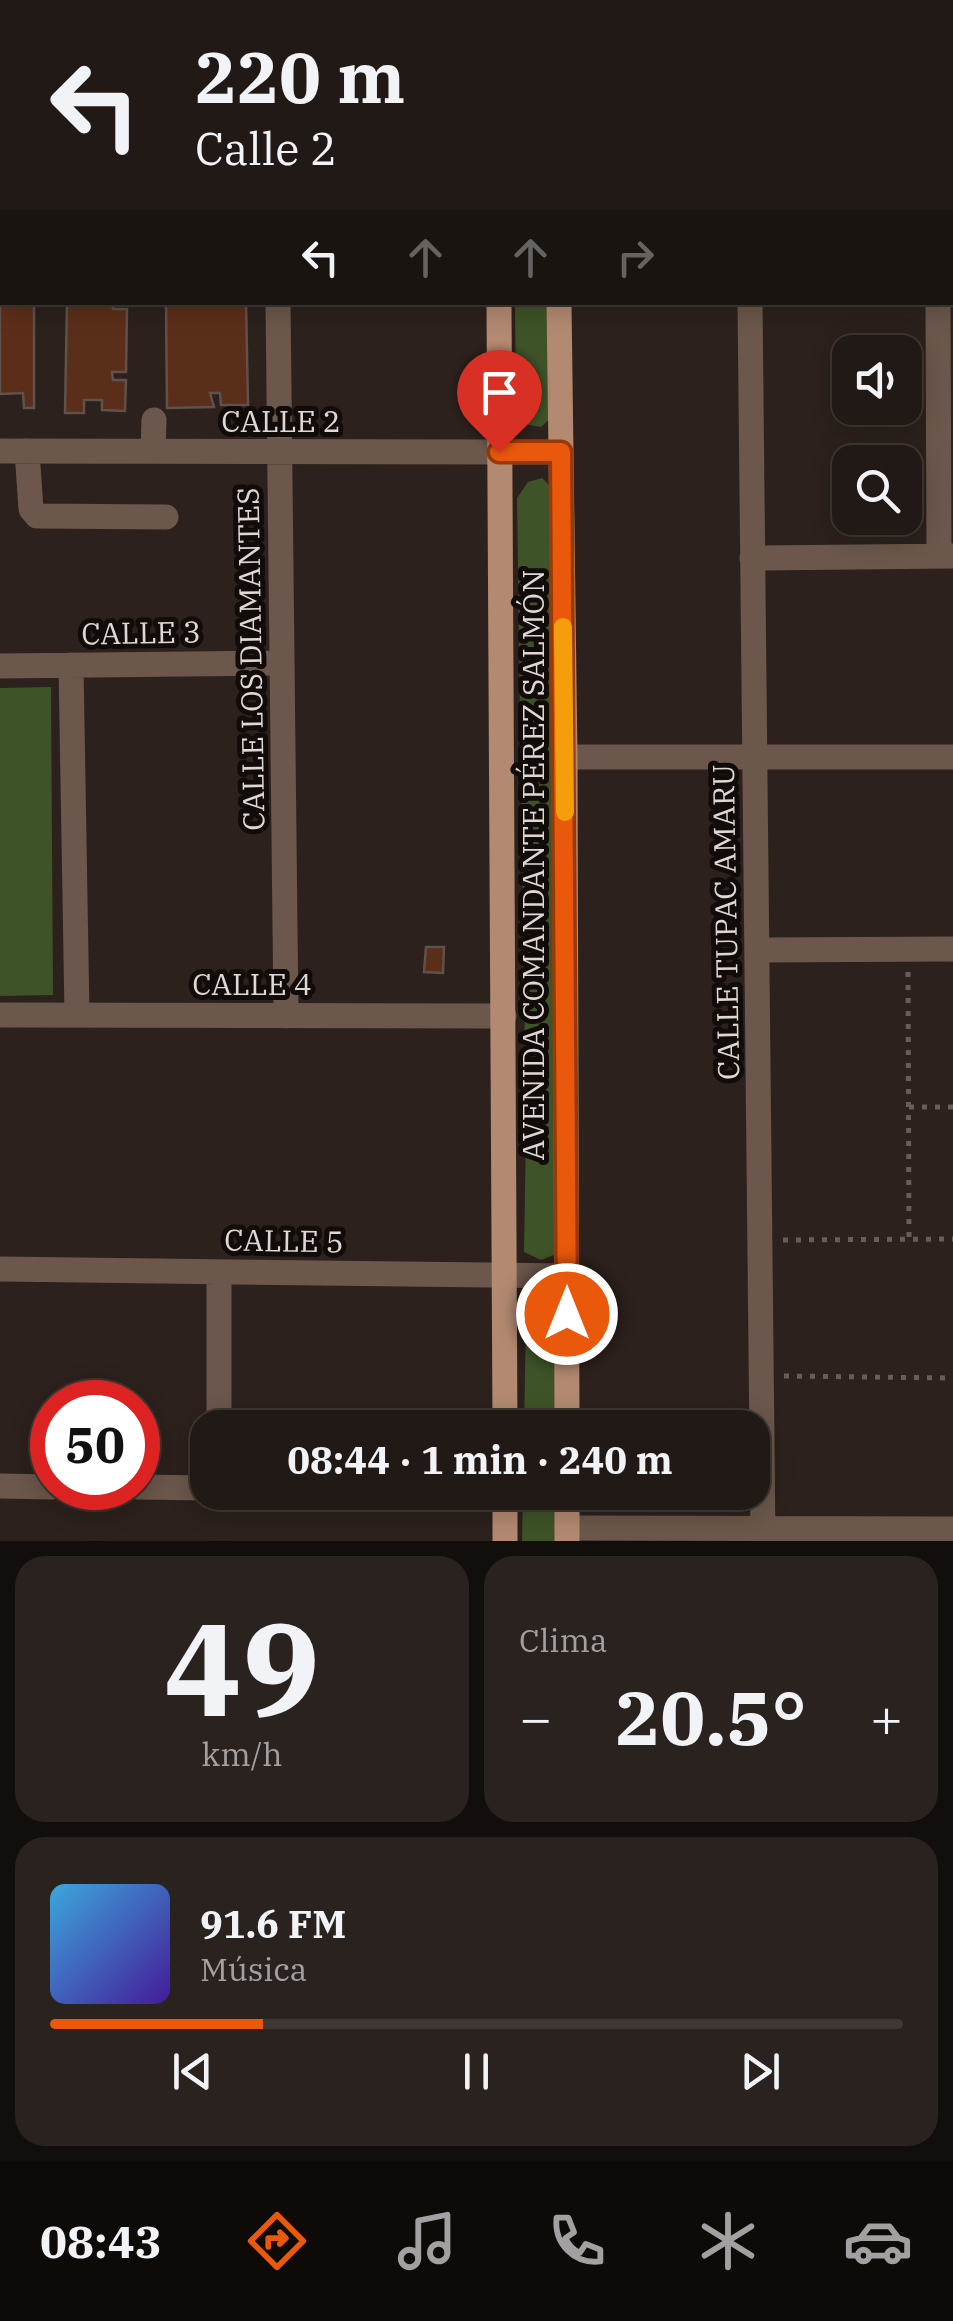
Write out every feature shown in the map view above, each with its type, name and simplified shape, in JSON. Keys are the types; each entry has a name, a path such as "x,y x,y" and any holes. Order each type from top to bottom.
{"main road":[{"name":"AVENIDA COMANDANTE PÉREZ SALMÓN","path":"498,305 506,1410"},
{"name":"AVENIDA COMANDANTE PÉREZ SALMÓN","path":"559,305 567,1410"},
{"path":"505,1510 505,1541"}],"street":[{"name":"CALLE LOS DIAMANTES","path":"278,305 286,1016"},
{"name":"CALLE TUPAC AMARU","path":"750,305 763,1535"},
{"path":"752,558 946,556 946,371 938,305"},
{"path":"153,452 154,420"},
{"name":"CALLE 2","path":"0,451 561,452"},
{"path":"27,451 31,509 37,516 166,517"},
{"name":"CALLE 3","path":"0,666 282,663"},
{"path":"72,666 77,1015"},
{"path":"565,758 953,757"},
{"path":"758,950 953,949"},
{"name":"CALLE 4","path":"0,1015 504,1016"},
{"name":"CALLE 5","path":"0,1269 566,1276"},
{"path":"219,1272 219,1410"},
{"path":"0,1486 30,1486"},
{"path":"160,1488 190,1488"},
{"path":"567,1535 763,1535 953,1529"}],"path":[{"path":"908,949 909,1240"},
{"path":"908,1108 953,1106"},
{"path":"760,1240 953,1240"},
{"path":"761,1376 953,1378"}],"green space":[{"path":"515,305 554,305 554,415 541,427 523,424 516,406"},
{"path":"542,478 556,492 562,1252 541,1260 524,1252 526,1127 517,498 528,482"},
{"path":"51,687 53,995 0,996 0,688"},
{"path":"532,1306 555,1307 558,1410 524,1410 526,1322"},
{"path":"523,1510 558,1510 557,1541 522,1541"}],"building":[{"path":"0,305 34,305 34,408 24,408 23,393 0,394"},
{"path":"67,305 113,305 113,309 127,309 126,372 112,372 113,380 126,380 125,411 102,410 102,400 84,400 84,413 65,413"},
{"path":"166,305 246,305 248,405 221,405 220,393 210,393 214,407 167,408"},
{"path":"426,947 444,947 443,973 424,972"}],"slow traffic":[{"path":"563,627 565,812"}],"route":[{"path":"499,452 561,452 567,1314"}]}
